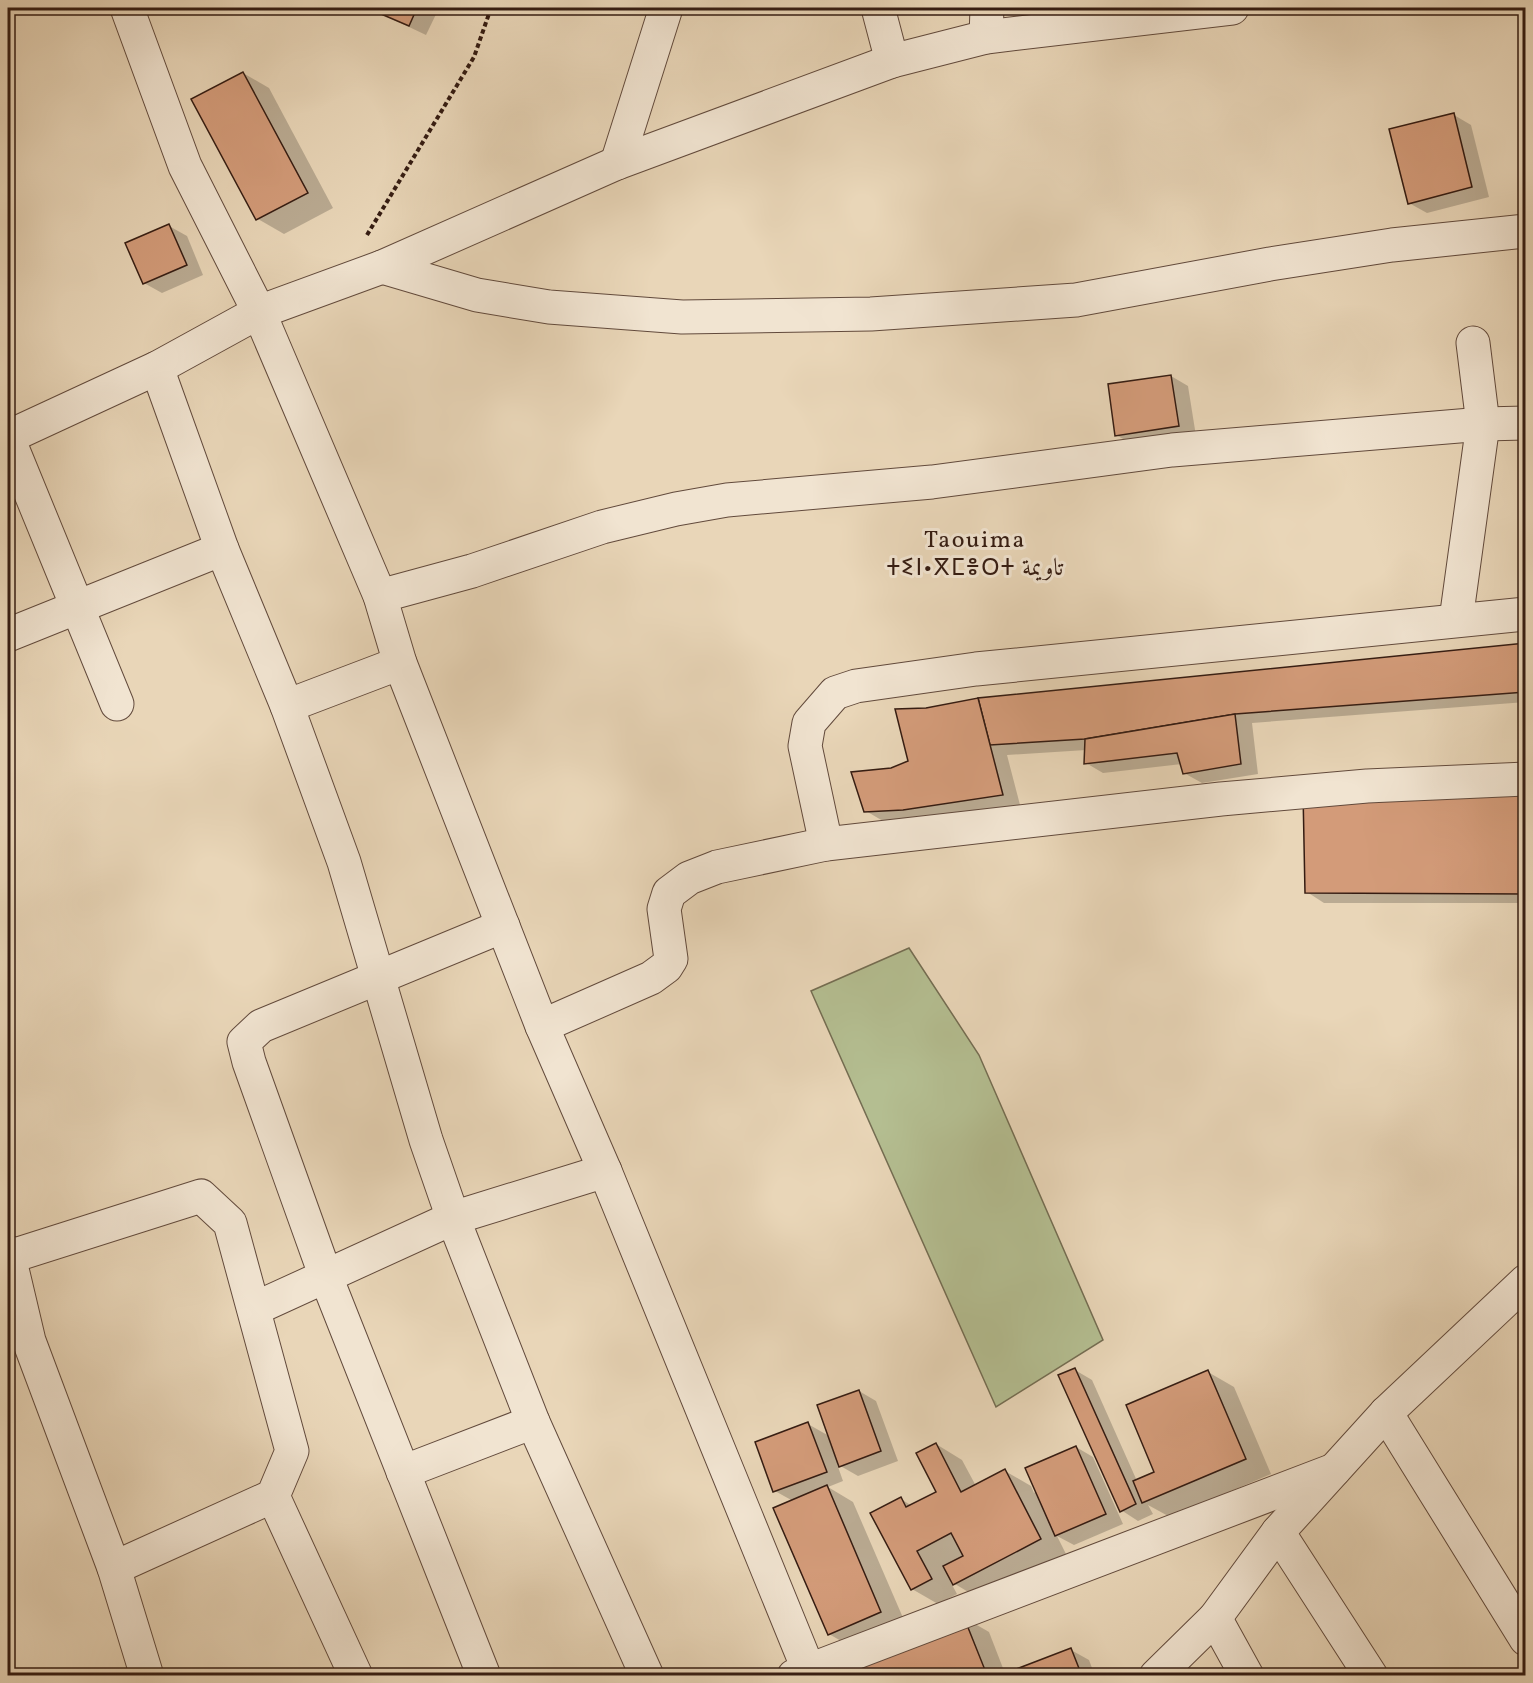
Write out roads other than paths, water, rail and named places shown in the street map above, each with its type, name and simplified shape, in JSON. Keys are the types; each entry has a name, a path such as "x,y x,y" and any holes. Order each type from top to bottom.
{"street":[{"path":"127,8 185,166 259,312 380,596 400,663 542,1026 605,1171 804,1673 1334,1470"},
{"path":"617,164 666,8"},
{"path":"878,8 892,60"},
{"path":"117,704 8,437 157,368 259,312 382,267 617,164 987,22 1232,8"},
{"path":"382,267 477,295 549,307 682,317 871,314 1076,300 1392,244 1526,231"},
{"path":"1456,620 1483,424 1473,343"},
{"path":"157,368 222,549 287,706 344,862 426,1140 453,1218 533,1422 647,1676"},
{"path":"380,596 472,571 602,527 727,500 932,482 1172,450 1483,424 1526,423"},
{"path":"8,636 222,549"},
{"path":"826,844 805,746 809,723 835,693 856,686 976,669 1526,614"},
{"path":"287,706 400,663"},
{"path":"542,1026 651,978 666,967 671,959 664,909 669,893 689,878 717,867 826,844 1221,799 1367,786 1526,779"},
{"path":"484,1676 326,1277 249,1062 244,1042 261,1026 503,926"},
{"path":"254,1309 453,1218 605,1171"},
{"path":"114,1568 273,1496 292,1451 230,1223 201,1196 8,1255 29,1341 114,1568 147,1676"},
{"path":"1156,1676 1215,1618 1278,1532 1386,1413 1521,1297"},
{"path":"1386,1413 1526,1639"},
{"path":"403,1472 533,1422"},
{"path":"273,1496 356,1676"},
{"path":"1278,1532 1371,1676"},
{"path":"1215,1618 1247,1676"}],"district":[{"name":"Taouima ⵜⵉⵏ•ⴳⵎⴻⵔⵜ تاويمة","path":"975,555"}]}
